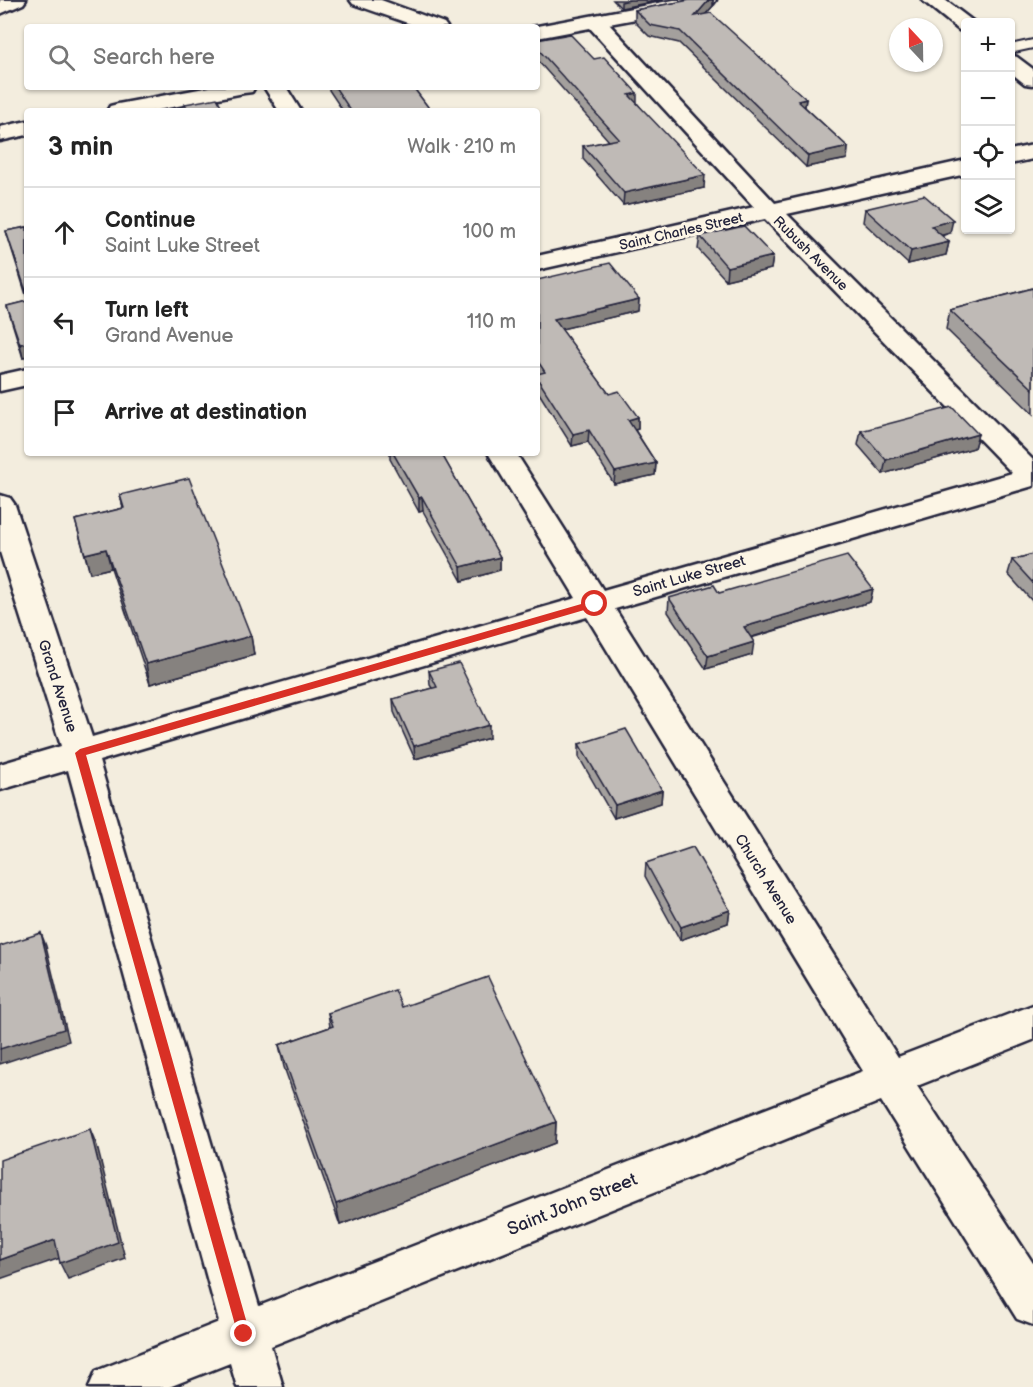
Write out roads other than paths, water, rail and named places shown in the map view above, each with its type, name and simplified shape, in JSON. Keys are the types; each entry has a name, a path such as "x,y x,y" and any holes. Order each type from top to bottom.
{"street":[{"path":"0,8 16,0"},
{"path":"360,0 430,24"},
{"path":"402,13 420,0"},
{"path":"540,31 706,0"},
{"path":"932,0 961,22"},
{"name":"Rubush Avenue","path":"596,22 770,211 1033,477"},
{"path":"1015,64 1033,79"},
{"path":"134,108 228,90"},
{"path":"277,90 288,108"},
{"path":"0,134 24,129"},
{"path":"1015,156 1033,152"},
{"name":"Saint Charles Street","path":"540,262 961,168"},
{"path":"0,383 24,378"},
{"name":"Church Avenue","path":"504,456 889,1078 1033,1303"},
{"name":"Saint Luke Street","path":"0,777 1033,477"},
{"name":"Grand Avenue","path":"0,505 80,753 260,1387"},
{"name":"Saint John Street","path":"112,1387 1033,1022"}],"lane":[{"path":"1015,48 1033,44"}]}
